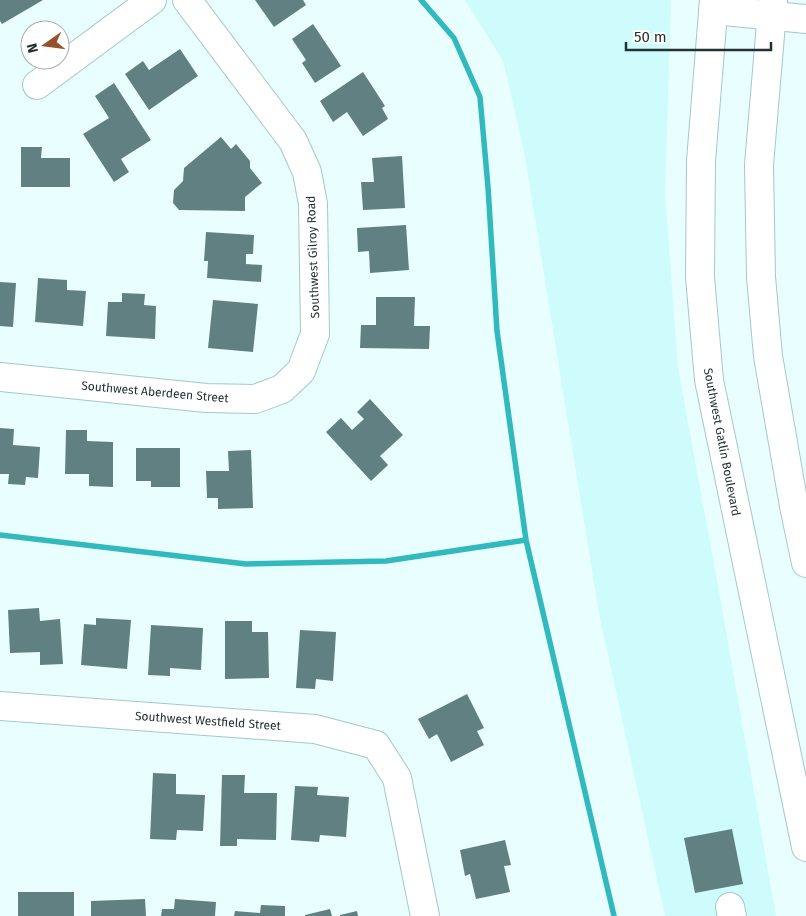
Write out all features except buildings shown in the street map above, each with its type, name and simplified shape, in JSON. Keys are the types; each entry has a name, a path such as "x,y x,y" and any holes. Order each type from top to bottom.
{"street":[{"path":"37,85 152,0"},
{"name":"Southwest Gilroy Road","path":"187,0 293,141 307,172 313,204 315,334 301,372"},
{"path":"713,5 772,8 806,19"},
{"name":"Southwest Gatlin Boulevard","path":"713,5 701,161 700,277 709,380 806,847"},
{"path":"772,8 759,165 761,277 768,356 794,506 806,563"},
{"name":"Southwest Aberdeen Street","path":"0,378 206,398 255,399 282,389 301,372"},
{"name":"Southwest Westfield Street","path":"0,706 315,729 376,745 397,778 425,916"}],"shaded area":[{"path":"465,0 671,0 665,192 678,368 776,916 665,916 599,614 524,151 503,61"}],"waterway":[{"path":"421,0 454,38 480,97 497,331 526,540 614,916"},
{"path":"0,535 246,564 386,561 526,540"}]}
